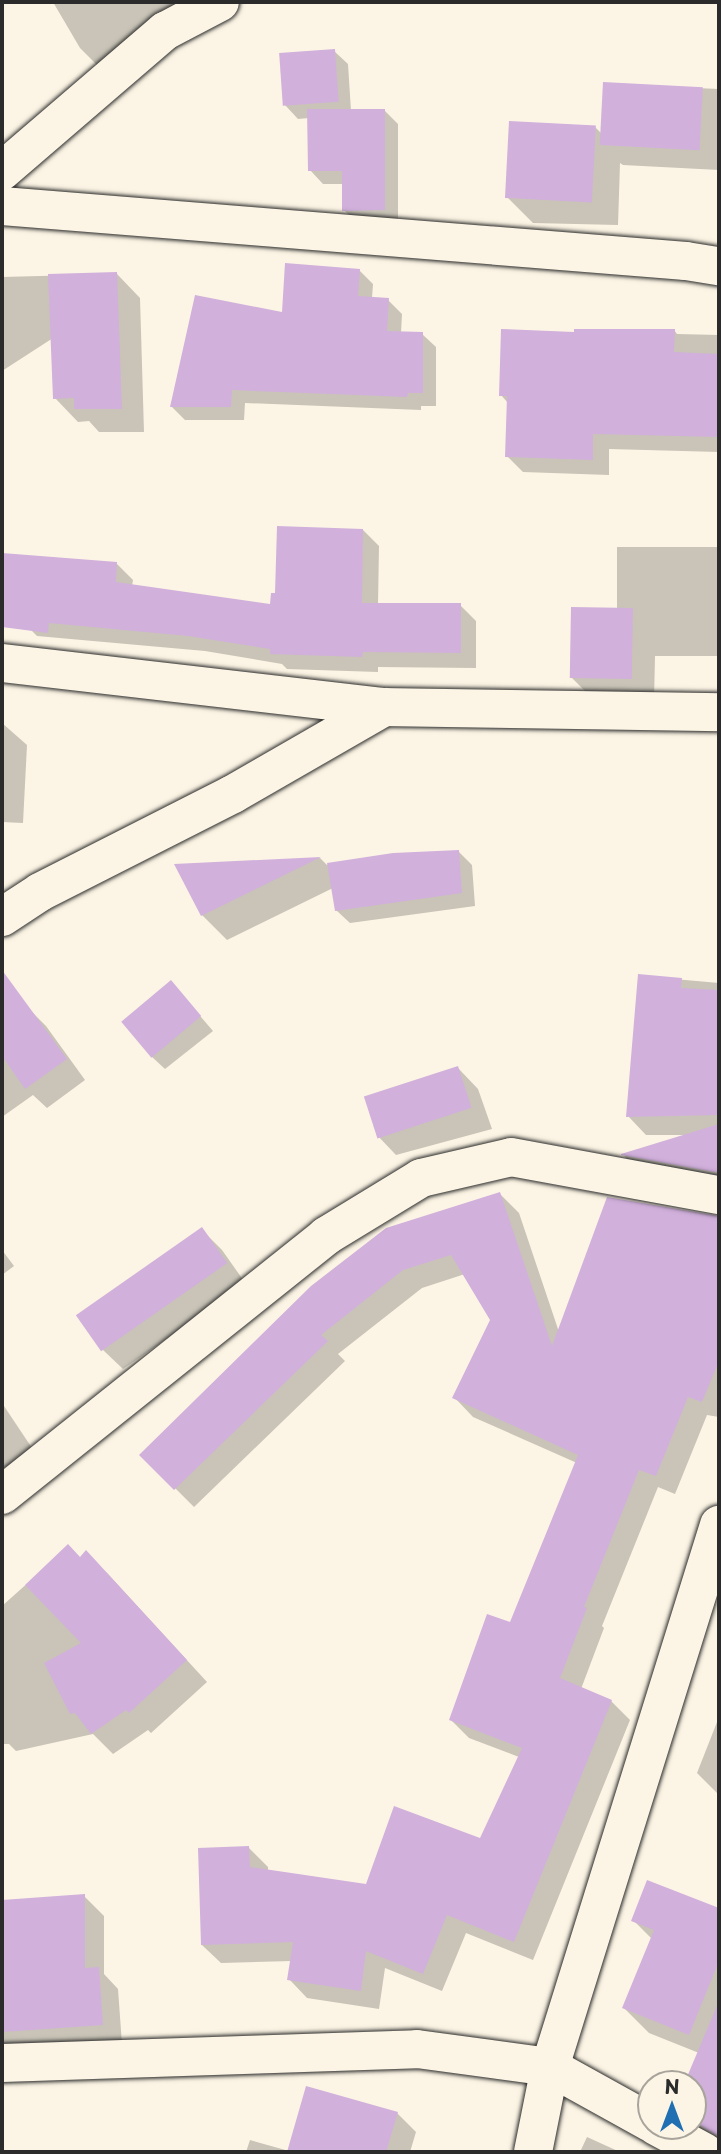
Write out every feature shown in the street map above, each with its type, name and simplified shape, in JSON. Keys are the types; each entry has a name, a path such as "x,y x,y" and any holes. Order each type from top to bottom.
{"street":[{"path":"2,171 165,31 220,2"},
{"path":"2,206 686,261 719,267"},
{"path":"2,663 384,707 719,712"},
{"path":"2,917 40,891 233,794 384,707"},
{"path":"2,1495 326,1236 421,1178 511,1157 719,1195"},
{"path":"533,2152 550,2067 719,1525"},
{"path":"2,2063 417,2049 550,2067 637,2115"},
{"path":"682,2140 704,2152"}],"building":[{"path":"335,49 339,102 283,106 279,53"},
{"path":"603,82 703,87 700,150 600,145"},
{"path":"307,109 385,109 385,210 342,211 342,171 308,171"},
{"path":"509,121 596,126 592,202 505,198"},
{"path":"285,263 360,269 358,296 389,298 387,331 423,332 423,393 408,393 407,397 232,390 231,407 170,407 195,295 282,312"},
{"path":"117,272 122,409 74,409 74,398 53,399 48,274"},
{"path":"501,329 574,332 574,329 675,329 674,352 719,354 719,437 593,434 593,460 505,457 507,396 499,396"},
{"path":"277,526 363,529 362,603 461,603 461,653 363,652 362,657 270,654 270,649 188,636 49,623 48,633 2,627 2,553 117,562 116,582 270,604 271,593 275,593"},
{"path":"571,607 633,608 632,679 570,678"},
{"path":"459,850 462,893 335,911 327,863 393,853"},
{"path":"321,857 201,916 174,864"},
{"path":"2,970 67,1059 25,1089 2,1056"},
{"path":"638,974 682,978 681,988 719,990 719,1115 626,1117"},
{"path":"171,980 201,1016 151,1058 121,1022"},
{"path":"458,1066 472,1108 377,1138 364,1097"},
{"path":"719,1124 719,1173 621,1155 621,1154"},
{"path":"500,1192 552,1346 607,1197 719,1216 719,1361 702,1402 688,1397 656,1476 639,1470 584,1607 587,1608 560,1678 612,1700 514,1942 447,1915 423,1974 366,1951 361,1991 287,1980 293,1942 201,1945 198,1848 249,1846 250,1867 366,1884 394,1806 480,1838 522,1748 449,1720 487,1614 510,1622 578,1455 452,1398 490,1320 451,1255 403,1270 321,1335 328,1341 174,1490 139,1455 311,1286 386,1228"},
{"path":"202,1227 227,1263 101,1351 76,1315"},
{"path":"68,1544 80,1557 86,1550 187,1660 129,1713 126,1710 91,1734 75,1713 70,1714 44,1663 81,1643 25,1585"},
{"path":"647,1880 719,1908 719,1961 689,2035 622,2008 654,1930 631,1921"},
{"path":"85,1894 85,1968 99,1967 103,2025 2,2032 2,1900"},
{"path":"719,2001 719,2137 707,2130 707,2070 690,2070"},
{"path":"306,2086 398,2112 386,2152 287,2152"}]}
